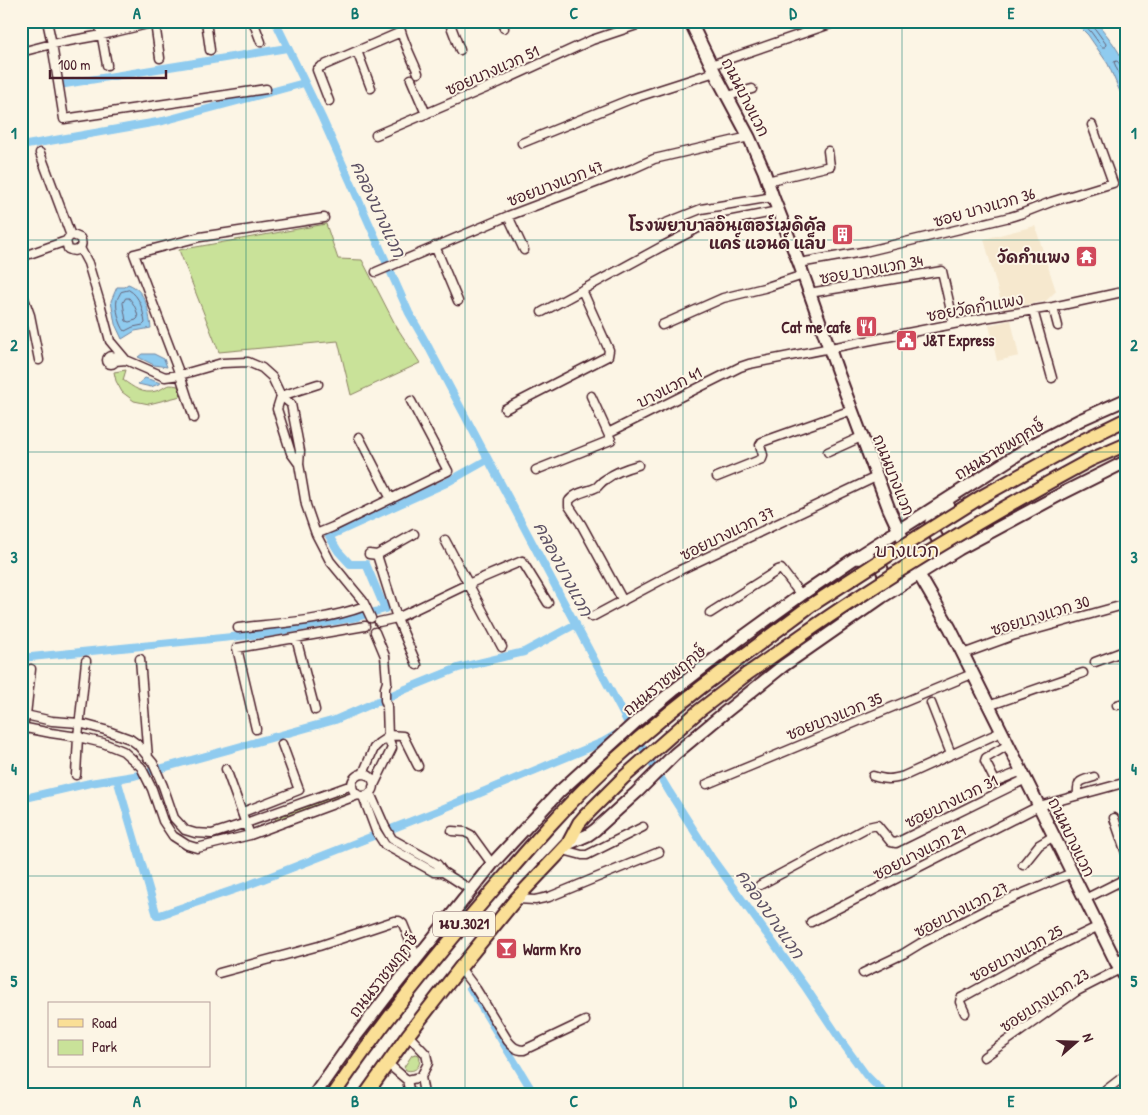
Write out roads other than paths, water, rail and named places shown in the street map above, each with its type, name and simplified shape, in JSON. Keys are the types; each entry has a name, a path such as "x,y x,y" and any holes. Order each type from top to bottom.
{"main road":[{"name":"ถนนบางแวก","path":"690,21 758,156 799,263 876,477 899,530 919,573 950,628 1024,775 1118,966 1127,980"},
{"name":"ถนนราชพฤกษ์","path":"315,1094 353,1040 492,864 559,792 639,720 705,666 801,595 855,558 1034,444 1082,419 1127,399"},
{"name":"ถนนราชพฤกษ์","path":"334,1094 438,954 521,858 608,766 651,728 677,706 810,606 981,497 1084,440 1127,419"},
{"name":"นบ.3021","path":"366,1094 387,1063 460,968 516,899 566,847 579,823 623,778 700,710 747,674 890,577 1043,485 1090,460 1127,444"},
{"name":"นบ.3021","path":"566,847 595,830 638,792 675,754 783,666 882,597 919,573 993,531 1127,460"},
{"path":"968,486 934,517 931,522 934,533 938,540 945,545 956,544 993,531"},
{"path":"855,558 871,559 876,561 881,567 886,580 882,597"}],"street":[{"path":"46,21 52,44 64,119 266,89"},
{"path":"98,21 107,65"},
{"path":"206,21 210,50"},
{"path":"253,21 261,42"},
{"path":"399,21 398,24 418,73"},
{"path":"449,21 460,50"},
{"name":"ซอยบางแวก 51","path":"376,136 592,40 649,21"},
{"path":"522,142 631,98 839,21"},
{"path":"21,52 158,22 160,58"},
{"path":"329,101 317,70 401,32"},
{"path":"357,51 371,88"},
{"path":"411,80 426,114"},
{"path":"728,96 752,89"},
{"name":"ซอย บางแวก 36","path":"799,263 868,251 1010,217 1113,183 1092,125"},
{"name":"ซอยบางแวก 47","path":"376,272 508,216 654,159 749,136"},
{"path":"768,181 830,166 828,151"},
{"path":"21,257 68,239 76,235 82,243 76,251 70,250 67,246 68,239 40,153"},
{"path":"661,225 701,210 773,197"},
{"path":"542,312 702,226 778,211"},
{"path":"508,216 524,250"},
{"path":"194,418 180,375 134,254 200,237 324,218"},
{"path":"435,246 458,301"},
{"path":"80,248 88,263 93,279 110,341 112,358 126,360 165,376 180,375 222,363 248,362 262,368 272,377 281,396 292,404 306,505 316,534 330,561 359,597 371,618"},
{"name":"ซอย บางแวก 34","path":"809,293 942,271 954,324"},
{"path":"662,325 723,298 764,288 803,275"},
{"path":"21,290 30,315 39,360"},
{"path":"505,409 608,356 609,350 582,290"},
{"name":"ซอยวัดกำแพง","path":"829,348 1127,292"},
{"path":"1053,307 1058,326"},
{"path":"1033,310 1052,378"},
{"path":"110,341 126,360"},
{"name":"บางแวก 41","path":"536,470 611,440 608,433 740,367 829,348"},
{"path":"281,396 318,384"},
{"path":"281,396 277,409 291,453 299,464"},
{"path":"591,396 608,433"},
{"path":"316,534 448,471 411,401"},
{"path":"717,477 762,459 763,455 760,445 762,442 852,410"},
{"path":"282,425 295,422"},
{"path":"359,437 391,499"},
{"path":"828,452 861,437"},
{"path":"623,601 581,524 569,506 569,501 574,496 596,487 605,479 638,465"},
{"name":"ซอยบางแวก 37","path":"592,617 680,570 876,477"},
{"path":"414,534 373,554 417,665"},
{"path":"445,540 502,647"},
{"path":"379,622 379,629 375,632 368,632 365,626 366,620 371,618 379,622 398,618 468,584 522,561 548,603"},
{"path":"710,613 781,569 801,595"},
{"name":"ซอยบางแวก 30","path":"962,654 1012,636 1127,604"},
{"path":"238,628 299,621 350,612 365,606"},
{"path":"256,729 237,648 365,626"},
{"path":"31,669 22,728 78,737 103,743 124,751 141,768 152,789 163,821 173,836 187,845 197,848 250,835 366,793 392,748 388,736 385,700 387,682 385,656 375,632"},
{"path":"296,638 315,710"},
{"path":"1094,662 1127,650"},
{"path":"140,659 150,760"},
{"path":"76,775 86,661"},
{"path":"988,706 1083,673"},
{"name":"ซอยบางแวก 35","path":"707,784 972,674"},
{"path":"1117,705 1127,702"},
{"path":"931,703 951,754"},
{"path":"24,715 79,724 105,730 130,739 137,744 150,760 163,786 174,818 185,830 195,833 212,834 352,785"},
{"path":"872,776 885,779 896,778 1001,732"},
{"path":"366,793 353,792 354,778 363,774 374,748 388,736 404,736 418,766"},
{"path":"243,812 299,790 282,744"},
{"path":"1008,746 986,758 985,761 994,779 996,781 1024,775"},
{"path":"141,768 150,760"},
{"path":"226,769 250,835"},
{"path":"363,774 372,780 366,793 376,831 385,845 434,872 443,872"},
{"name":"ซอยบางแวก 31","path":"760,885 868,827 877,825 891,842 896,842 1024,775"},
{"path":"1078,795 1079,782 1094,777"},
{"name":"ซอยบางแวก 29","path":"811,922 1039,806 1127,782"},
{"path":"366,793 392,839 438,864 443,872 470,890"},
{"path":"1114,818 1127,856"},
{"path":"566,847 582,856 588,855 643,826"},
{"path":"452,830 472,834 492,864"},
{"path":"1023,865 1039,846 1054,836"},
{"path":"516,899 535,900 549,897 659,852"},
{"name":"ซอยบางแวก 27","path":"863,973 995,905 1072,873"},
{"path":"1085,899 1127,878"},
{"path":"220,973 319,946 394,921 399,921 403,924 417,958"},
{"name":"ซอยบางแวก 25","path":"965,1013 960,1002 961,998 1039,955 1099,926"},
{"name":"ซอยบางแวก 23","path":"984,1057 1077,991 1118,966 1127,955"},
{"path":"460,968 476,989 508,1041 519,1050 524,1050 585,1021"},
{"path":"408,1035 426,1054 428,1063 421,1077 424,1094"},
{"path":"387,1063 407,1080 410,1094"},
{"path":"1101,1094 1127,1074"},
{"path":"407,1080 421,1077"}],"water":[{"path":"1074,21 1095,21 1119,52 1127,72 1127,108 1108,64 1088,35"},
{"path":"128,284 143,296 148,309 151,328 135,331 122,339 115,324 111,301 117,287 124,287"},
{"path":"142,354 154,354 164,359 167,367 154,365 138,357"},
{"path":"145,378 161,383 151,387 138,384"}],"waterway":[{"name":"คลองบางแวก","path":"275,21 322,118 409,313 630,727 711,857 806,988 866,1075 885,1094"},
{"path":"65,84 287,48"},
{"path":"21,146 163,121 304,83"},
{"path":"21,658 263,634 357,617 385,609 366,564 350,564 338,551 329,536 446,483 487,460"},
{"path":"21,799 90,783 134,776 335,720 458,668 524,652 576,624"},
{"path":"117,779 157,916 248,885 437,811 603,742 617,734"},
{"path":"470,988 534,1094"}],"place":[{"name":"โรงพยาบาลอินเตอร์เมดิคัล แคร์ แอนด์ แล็บ","path":"842,234"},
{"name":"วัดกำแพง","path":"1086,257"},
{"name":"Cat me cafe","path":"867,327"},
{"name":"J&T Express","path":"907,340"},
{"name":"Warm Kro","path":"507,949"}],"district":[{"name":"บางแวก","path":"907,550"}]}
